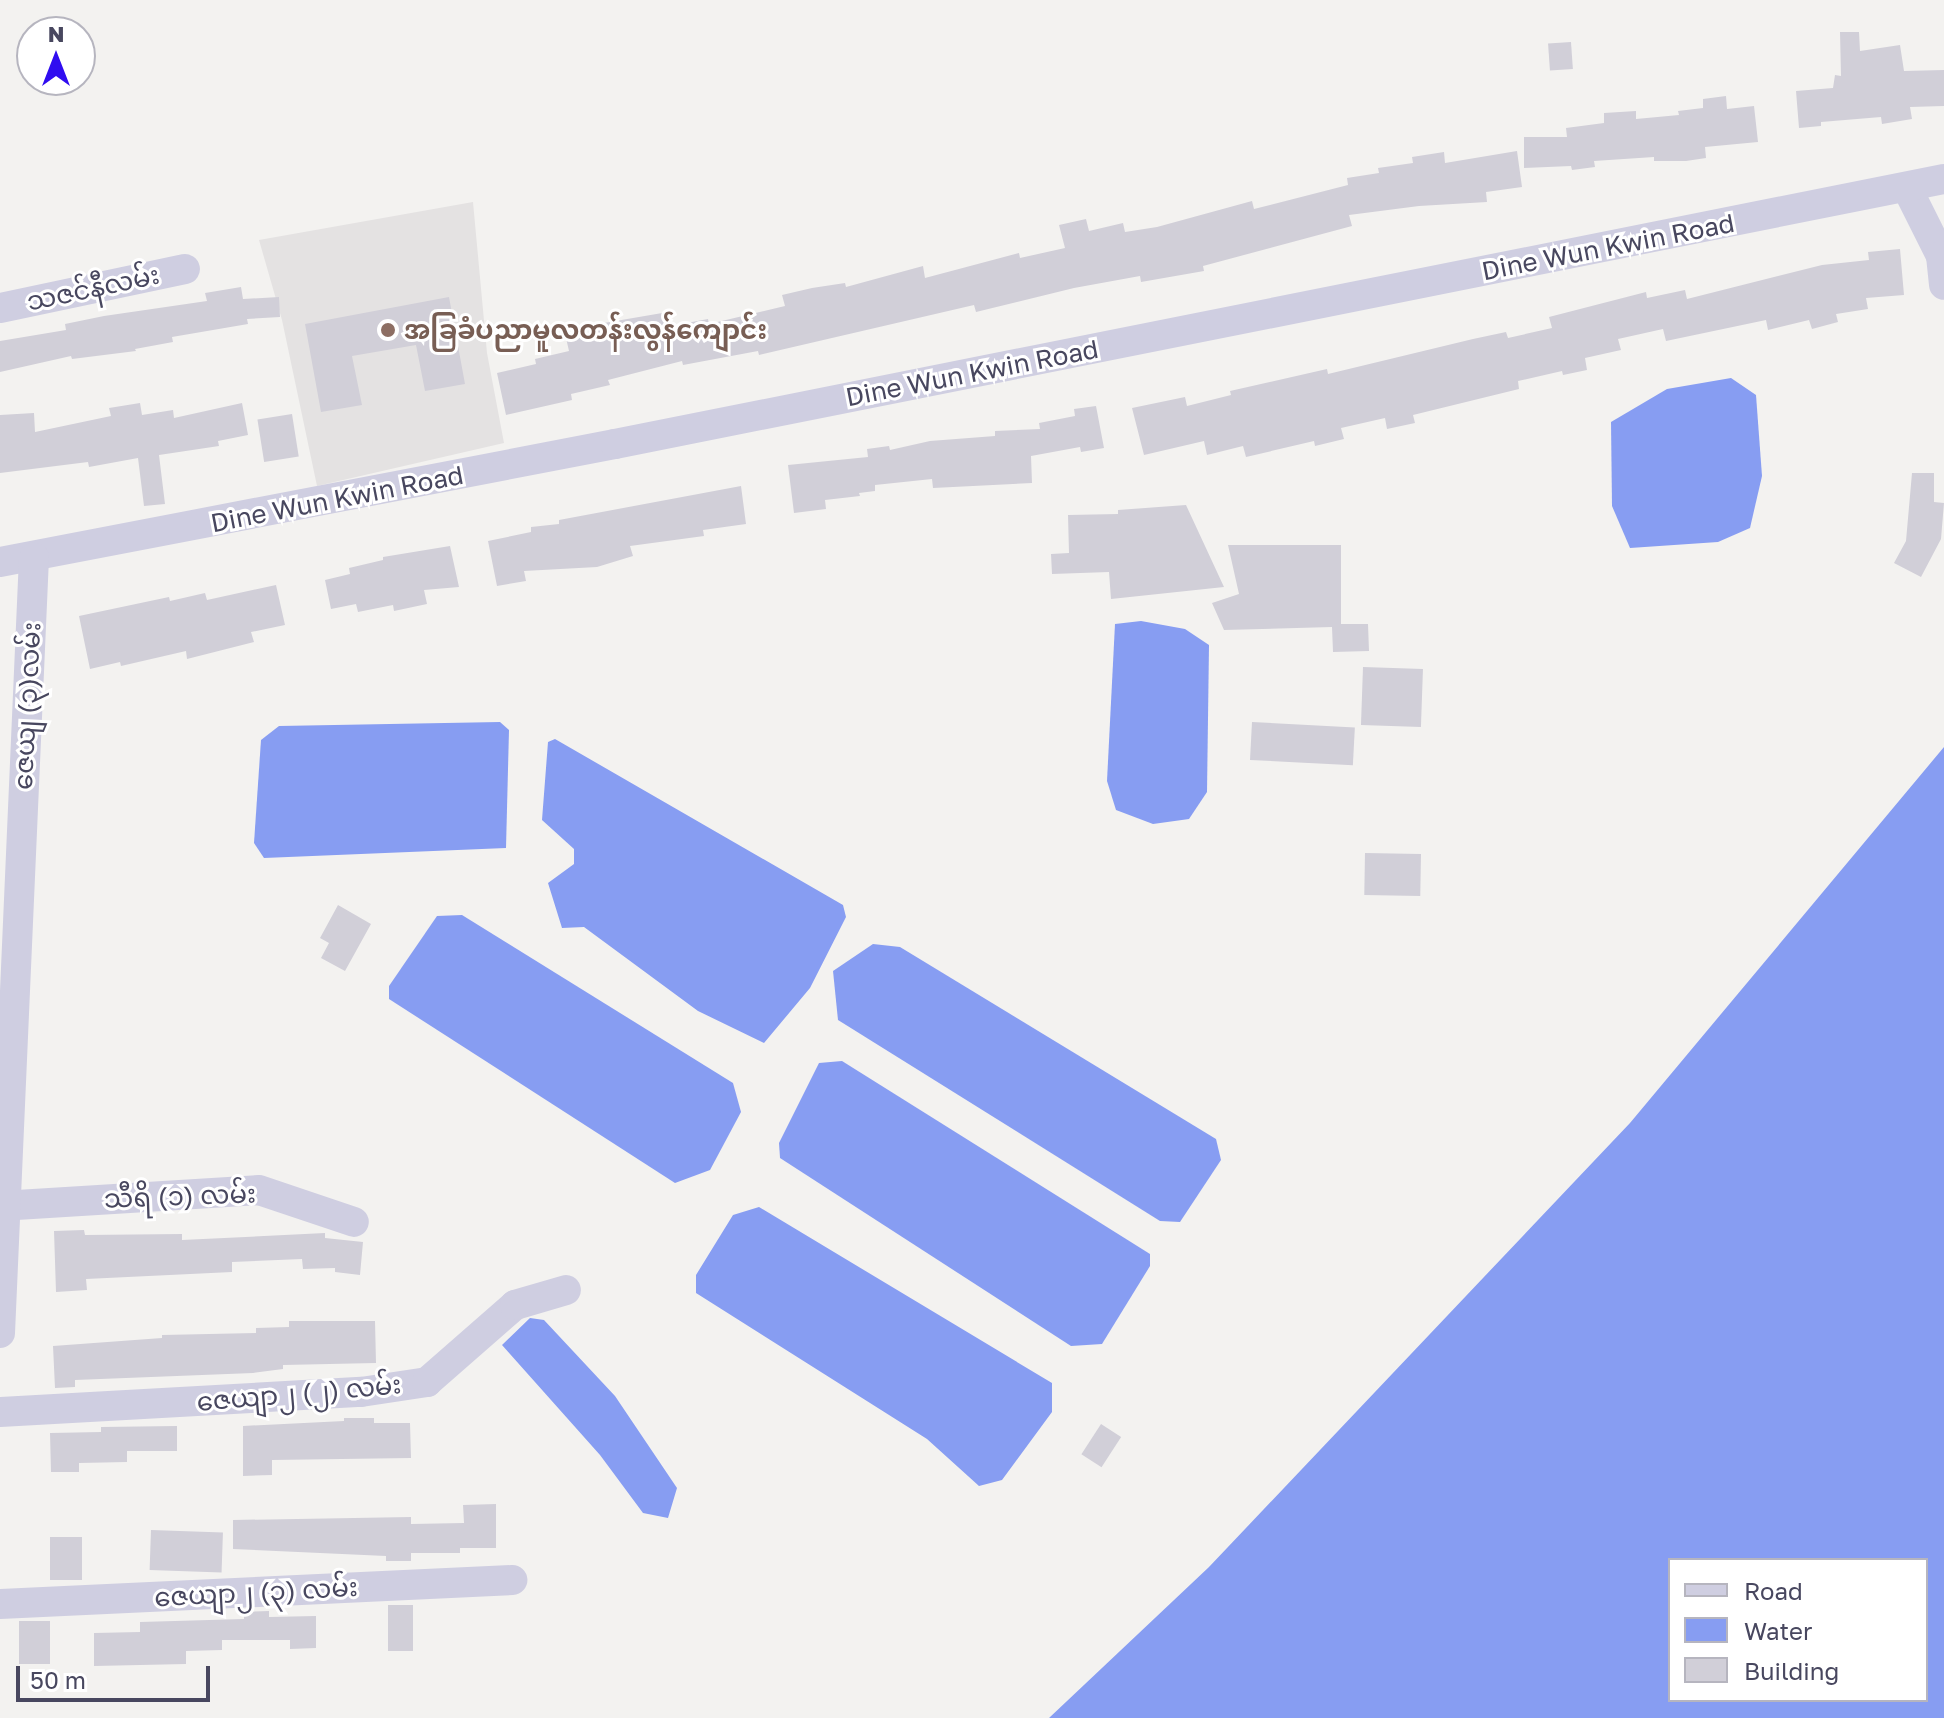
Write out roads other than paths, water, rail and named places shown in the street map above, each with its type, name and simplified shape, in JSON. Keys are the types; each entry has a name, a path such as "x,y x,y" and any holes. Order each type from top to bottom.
{"street":[{"name":"Dine Wun Kwin Road","path":"0,562 34,558 1944,179"},
{"path":"1907,188 1941,256 1944,285"},
{"name":"သဇင်နီလမ်း","path":"0,308 185,269"},
{"name":"ဇေယျ (၃)လမ်း","path":"0,1333 6,1055 34,558"},
{"name":"သီရိ (၁) လမ်း","path":"3,1205 259,1190 354,1222"},
{"name":"ဇေယျာ၂ (၂) လမ်း","path":"0,1412 361,1392 427,1382 515,1305 566,1290"},
{"name":"ဇေယျာ၂ (၃) လမ်း","path":"0,1604 512,1580"}],"water":[{"path":"1731,378 1756,395 1762,476 1750,528 1718,542 1630,548 1612,506 1611,422 1667,389"},
{"path":"1141,621 1185,629 1209,645 1207,792 1189,819 1153,824 1116,810 1107,781 1115,624"},
{"path":"500,722 509,730 506,848 264,858 254,843 261,740 279,726"},
{"path":"555,739 843,905 846,917 810,988 764,1043 698,1011 584,927 562,928 548,883 574,864 574,849 542,820 548,742"},
{"path":"1944,747 1944,1718 1049,1718 1209,1567 1630,1123"},
{"path":"462,915 733,1083 741,1112 710,1170 675,1183 389,999 389,986 437,916"},
{"path":"873,944 900,947 1216,1139 1221,1160 1180,1222 1160,1221 838,1020 833,971"},
{"path":"842,1061 1150,1254 1150,1266 1102,1344 1071,1346 780,1158 779,1143 819,1063"},
{"path":"759,1207 1052,1383 1052,1412 1002,1480 979,1486 927,1439 696,1293 696,1275 733,1215"},
{"path":"530,1318 544,1320 615,1396 677,1488 668,1518 643,1513 600,1455 502,1345"}],"place":[{"name":"အခြခံပညာမူလတန်းလွန်ကျောင်း","path":"388,330"}]}
